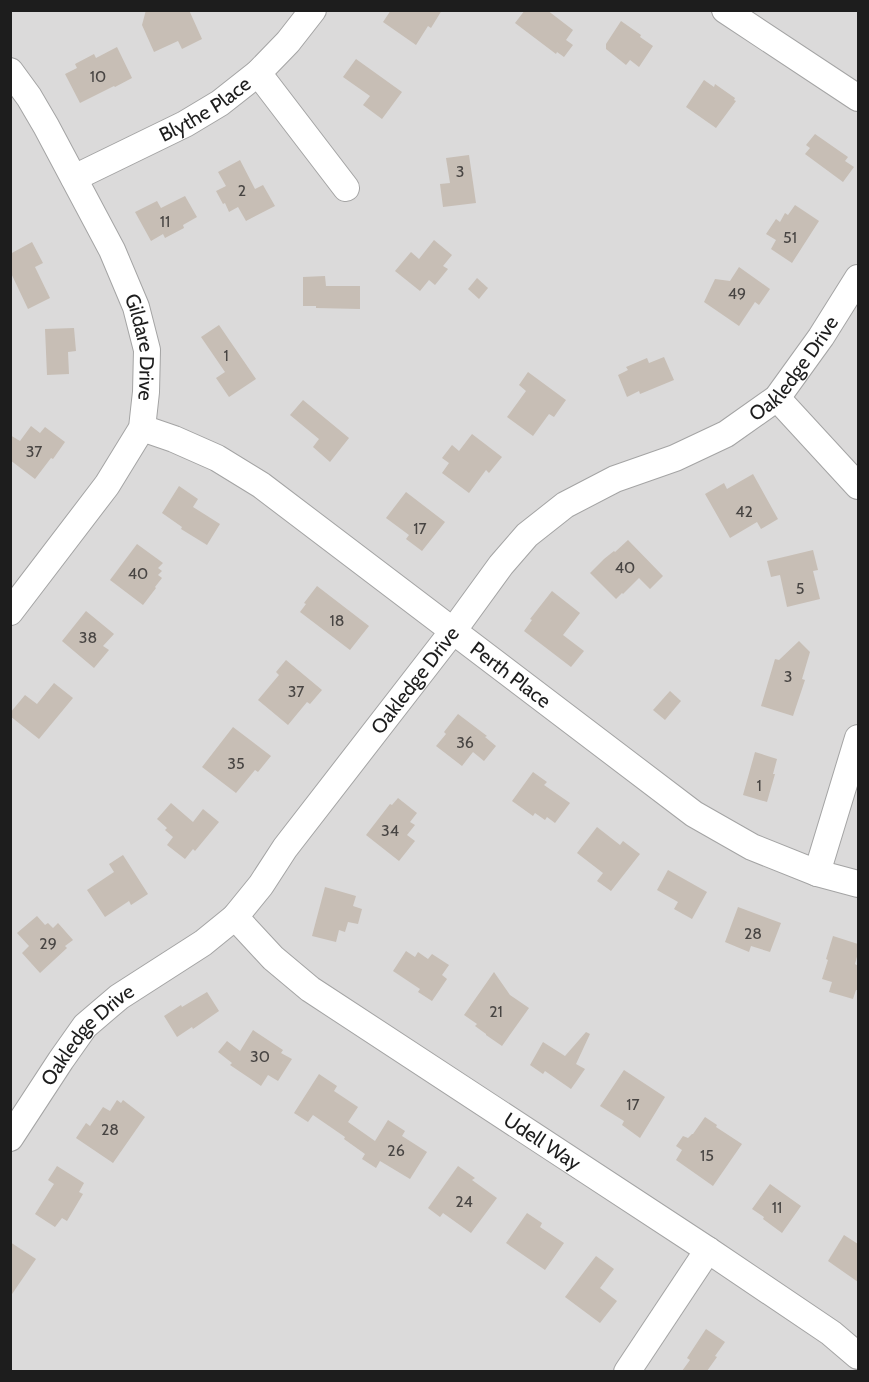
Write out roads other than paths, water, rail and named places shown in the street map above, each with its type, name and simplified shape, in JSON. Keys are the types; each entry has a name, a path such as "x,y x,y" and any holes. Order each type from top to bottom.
{"street":[{"name":"Blythe Place","path":"75,178 185,124 220,103 258,73 288,42 313,10"},
{"path":"725,10 858,99"},
{"name":"Gildare Drive","path":"10,71 40,116 112,250 136,307 147,350 142,428 106,485 10,612"},
{"path":"258,73 345,188"},
{"name":"Oakledge Drive","path":"10,1138 85,1026 119,997 203,943 235,918 261,885 285,848 453,631 501,565 527,535 565,505 615,479 675,458 726,434 777,398 821,337 858,278"},
{"path":"777,398 858,486"},
{"name":"Perth Place","path":"142,428 217,458 261,485 694,814 752,848 817,873 858,884"},
{"path":"817,873 858,738"},
{"name":"Udell Way","path":"235,918 273,958 310,989 708,1250 831,1334 858,1356"},
{"path":"627,1371 708,1250"}]}
